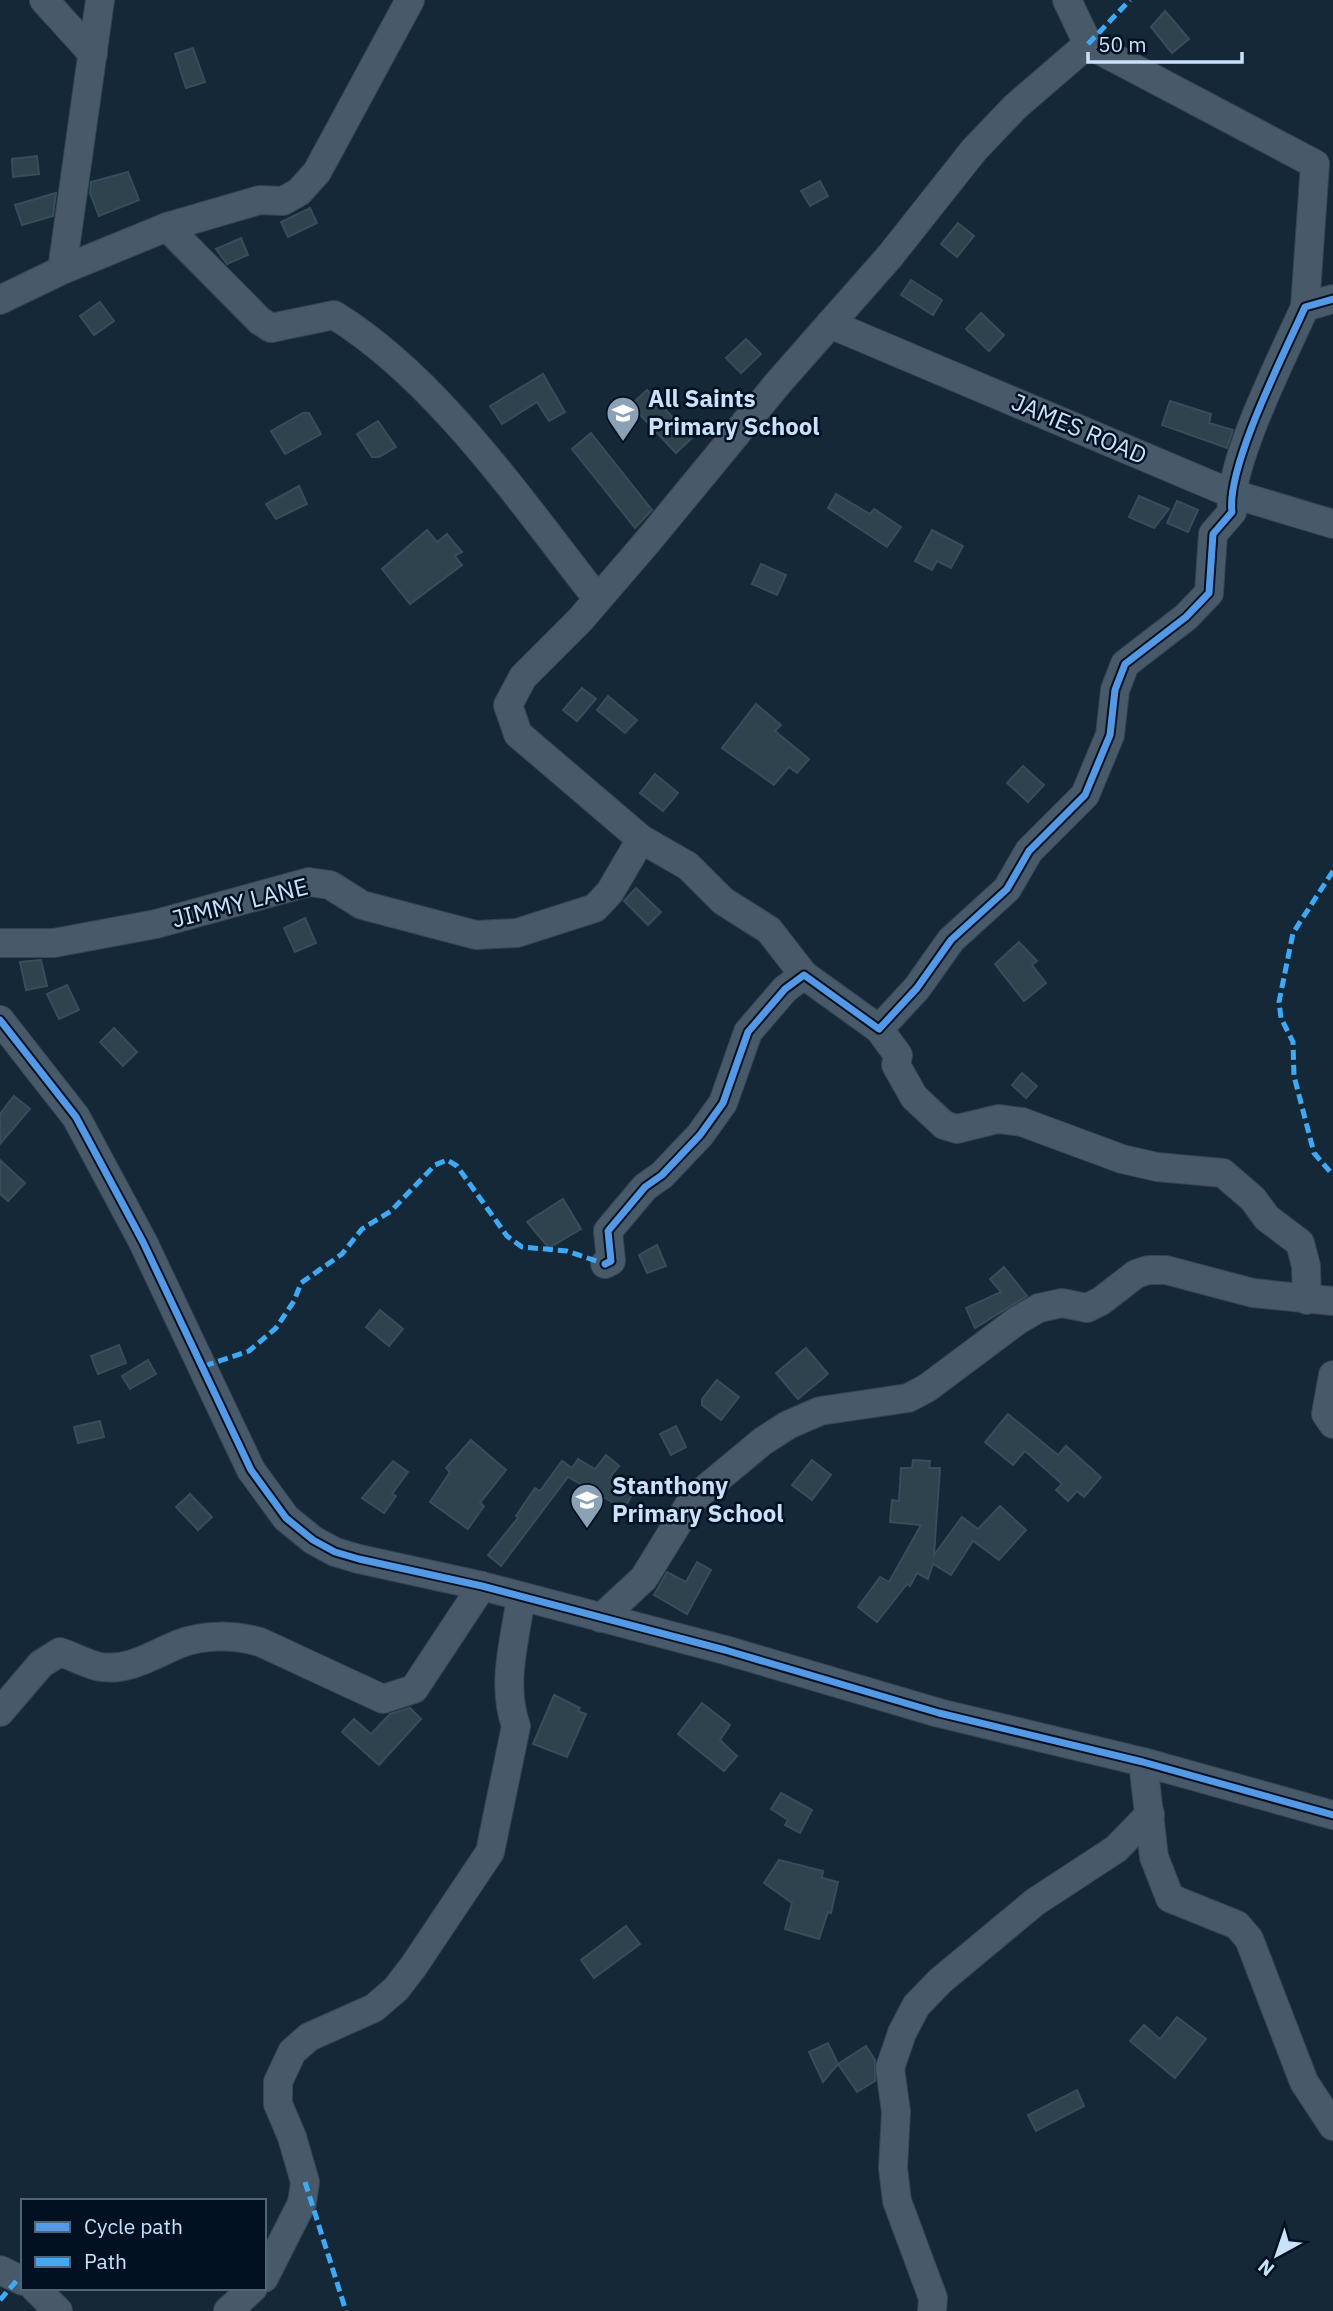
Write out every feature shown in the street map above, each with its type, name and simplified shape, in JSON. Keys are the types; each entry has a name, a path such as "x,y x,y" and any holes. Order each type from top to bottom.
{"street":[{"path":"44,0 93,54"},
{"path":"62,270 100,0"},
{"path":"0,300 62,270 167,227 260,200 283,201 299,191 317,172 410,0"},
{"path":"878,1029 917,988 951,940 1007,888 1029,851 1085,796 1110,735 1115,690 1121,670 1137,653 1186,617 1209,593 1213,534 1232,512 1230,493 1262,401 1305,307 1324,167 1087,44 1067,0"},
{"path":"601,1618 644,1578 692,1500 763,1441 788,1424 820,1411 908,1398 1039,1308 1062,1303 1087,1308 1101,1301 1136,1274 1148,1269 1166,1270 1253,1293 1320,1301 1300,1243 1267,1218 1253,1199 1223,1173 1157,1167 1122,1159 1022,1122 998,1119 957,1129 944,1125 908,1089 896,1065 898,1055 878,1029 804,975 769,930 723,901 688,866 641,839 518,734 508,705 523,677 580,620 728,448 890,256 974,150 1015,107 1087,44"},
{"path":"167,227 260,321 271,328 334,315 366,335 426,392 493,466 597,598"},
{"path":"1305,307 1333,299"},
{"name":"JAMES ROAD","path":"830,324 1230,493 1333,524"},
{"name":"JIMMY LANE","path":"0,943 54,943 156,924 309,881 330,885 362,905 477,935 517,933 596,908 610,892 641,839"},
{"path":"605,1264 611,1261 608,1231 617,1218 700,1135 723,1103 748,1032 775,998 804,975"},
{"path":"0,1020 76,1117 143,1242 251,1470 286,1518 313,1540 335,1552 482,1586 725,1650 939,1713 1143,1762 1333,1815"},
{"path":"1333,1375 1326,1414 1333,1424"},
{"path":"0,1712 41,1664 60,1652 101,1667 138,1664 182,1643 222,1637 241,1637 260,1642 383,1699 414,1689 482,1586"},
{"path":"266,2274 302,2203 305,2182 278,2104 278,2082 292,2052 309,2037 374,2008 396,1989 490,1852 516,1726 510,1707 508,1684 521,1597"},
{"path":"1143,1762 1154,1857 1170,1898 1237,1925 1249,1939 1304,2082 1333,2126"},
{"path":"932,2311 933,2298 897,2201 893,2168 896,2112 890,2068 902,2033 916,2006 940,1981 1035,1902 1116,1849 1150,1814"},
{"path":"0,2270 21,2280"},
{"path":"37,2290 58,2311"},
{"path":"228,2311 251,2290"}],"building":[{"path":"1165,11 1189,39 1172,53 1151,27"},
{"path":"193,48 205,82 186,88 175,54"},
{"path":"37,156 39,174 13,177 12,159"},
{"path":"128,172 139,200 99,216 90,193 91,182"},
{"path":"820,181 828,196 810,206 801,191"},
{"path":"56,193 53,216 22,225 15,205"},
{"path":"310,208 317,223 288,237 281,222"},
{"path":"958,223 974,236 957,257 941,244"},
{"path":"241,238 248,255 227,264 216,249"},
{"path":"911,280 942,300 933,315 901,295"},
{"path":"100,302 114,321 94,335 80,316"},
{"path":"981,313 1004,335 989,351 966,329"},
{"path":"746,339 761,354 741,373 726,358"},
{"path":"543,374 565,412 549,421 537,402 502,424 490,406"},
{"path":"647,390 692,438 676,453 631,405"},
{"path":"1170,401 1211,414 1209,423 1233,430 1227,448 1162,425"},
{"path":"303,413 309,413 321,434 285,454 271,431"},
{"path":"378,421 396,447 379,457 372,457 357,434"},
{"path":"591,433 652,510 635,528 572,449"},
{"path":"299,486 307,504 276,519 266,504"},
{"path":"836,494 870,514 874,509 901,527 887,547 828,508"},
{"path":"1139,496 1169,509 1154,528 1129,517"},
{"path":"1177,501 1198,510 1188,532 1167,523"},
{"path":"427,530 437,542 447,534 462,552 455,556 462,565 410,604 382,569"},
{"path":"932,530 963,546 951,568 937,561 932,570 915,561"},
{"path":"761,564 786,575 777,595 752,584"},
{"path":"582,688 596,699 577,721 563,710"},
{"path":"608,696 637,720 625,733 597,710"},
{"path":"756,704 781,725 775,731 809,759 797,773 789,767 774,785 722,748"},
{"path":"1023,766 1044,785 1028,802 1007,783"},
{"path":"655,774 678,793 663,811 640,793"},
{"path":"636,888 661,912 648,925 624,901"},
{"path":"305,918 316,943 295,952 284,928"},
{"path":"1019,942 1037,961 1032,965 1046,983 1024,1001 995,964"},
{"path":"41,960 47,986 26,990 20,962"},
{"path":"67,985 79,1010 59,1019 47,994"},
{"path":"114,1028 137,1052 123,1066 100,1042"},
{"path":"1022,1073 1037,1086 1026,1098 1012,1085"},
{"path":"14,1096 30,1109 0,1144 0,1114"},
{"path":"0,1160 25,1183 8,1201 0,1194"},
{"path":"563,1199 581,1229 549,1248 527,1222"},
{"path":"657,1245 666,1266 647,1273 639,1255"},
{"path":"1004,1267 1027,1296 975,1328 966,1308 1001,1292 990,1279"},
{"path":"380,1310 403,1329 389,1346 366,1327"},
{"path":"119,1345 126,1363 98,1374 91,1356"},
{"path":"806,1348 828,1374 798,1399 776,1373"},
{"path":"148,1360 156,1374 130,1389 122,1376"},
{"path":"717,1380 739,1397 721,1420 702,1405 702,1399"},
{"path":"1008,1414 1058,1455 1066,1446 1101,1477 1084,1497 1077,1491 1068,1501 1056,1490 1062,1484 1025,1451 1013,1465 985,1442"},
{"path":"100,1421 104,1437 78,1443 74,1427"},
{"path":"676,1426 686,1447 671,1455 660,1434"},
{"path":"471,1440 506,1470 480,1503 484,1506 468,1529 430,1502 450,1472 446,1468"},
{"path":"606,1455 619,1466 610,1477 634,1491 624,1509 568,1477 501,1566 488,1555 518,1518 516,1516 535,1488 540,1491 562,1461 572,1468 578,1459 595,1469"},
{"path":"812,1460 831,1475 812,1500 792,1485"},
{"path":"913,1460 930,1461 929,1468 940,1468 934,1555 962,1517 978,1529 1000,1506 1026,1530 999,1560 973,1541 951,1575 933,1564 928,1579 917,1573 910,1586 907,1584 877,1622 858,1607 880,1577 889,1582 921,1525 890,1522 892,1500 899,1501 901,1468 912,1468"},
{"path":"393,1461 408,1472 392,1494 396,1496 384,1513 362,1498"},
{"path":"190,1494 212,1517 198,1530 176,1507"},
{"path":"697,1562 711,1570 687,1614 654,1595 667,1572 686,1582"},
{"path":"554,1695 586,1714 567,1757 533,1744"},
{"path":"702,1703 730,1725 720,1740 737,1756 724,1771 678,1734"},
{"path":"410,1708 421,1719 379,1765 342,1732 354,1719 371,1734 390,1714"},
{"path":"781,1793 812,1810 800,1833 785,1825 788,1820 771,1809"},
{"path":"779,1860 823,1871 822,1878 838,1882 831,1913 828,1912 819,1939 785,1929 792,1903 764,1883"},
{"path":"626,1926 640,1944 594,1978 581,1960"},
{"path":"1177,2017 1206,2039 1175,2078 1130,2041 1144,2025 1160,2039"},
{"path":"828,2043 838,2064 823,2082 809,2052"},
{"path":"866,2046 875,2060 875,2081 857,2092 838,2064"},
{"path":"1077,2090 1084,2106 1036,2131 1028,2115"}],"marked path":[{"path":"1088,44 1130,0"},
{"path":"1333,871 1293,933 1279,1002 1281,1018 1293,1042 1294,1076 1314,1153 1333,1175"},
{"path":"204,1366 249,1351 276,1328 294,1301 301,1283 342,1254 362,1229 391,1211 435,1165 447,1160 457,1166 507,1236 522,1247 567,1251 605,1264"},
{"path":"305,2182 346,2311"},
{"path":"0,2300 18,2279"}],"cycle path":[{"path":"605,1264 611,1261 608,1231 645,1187 662,1175 700,1135 723,1103 748,1032 785,989 804,975 879,1029 917,988 951,940 1007,889 1029,851 1085,795 1110,735 1115,690 1125,664 1186,617 1209,593 1213,534 1232,512 1238,467 1259,409 1305,307 1333,299"},
{"path":"0,1020 76,1117 143,1242 251,1470 286,1518 313,1540 335,1552 359,1559 482,1586 725,1650 939,1713 1143,1762 1333,1815"}],"place":[{"name":"All Saints Primary School","path":"623,443"},
{"name":"Stanthony Primary School","path":"587,1530"}]}
